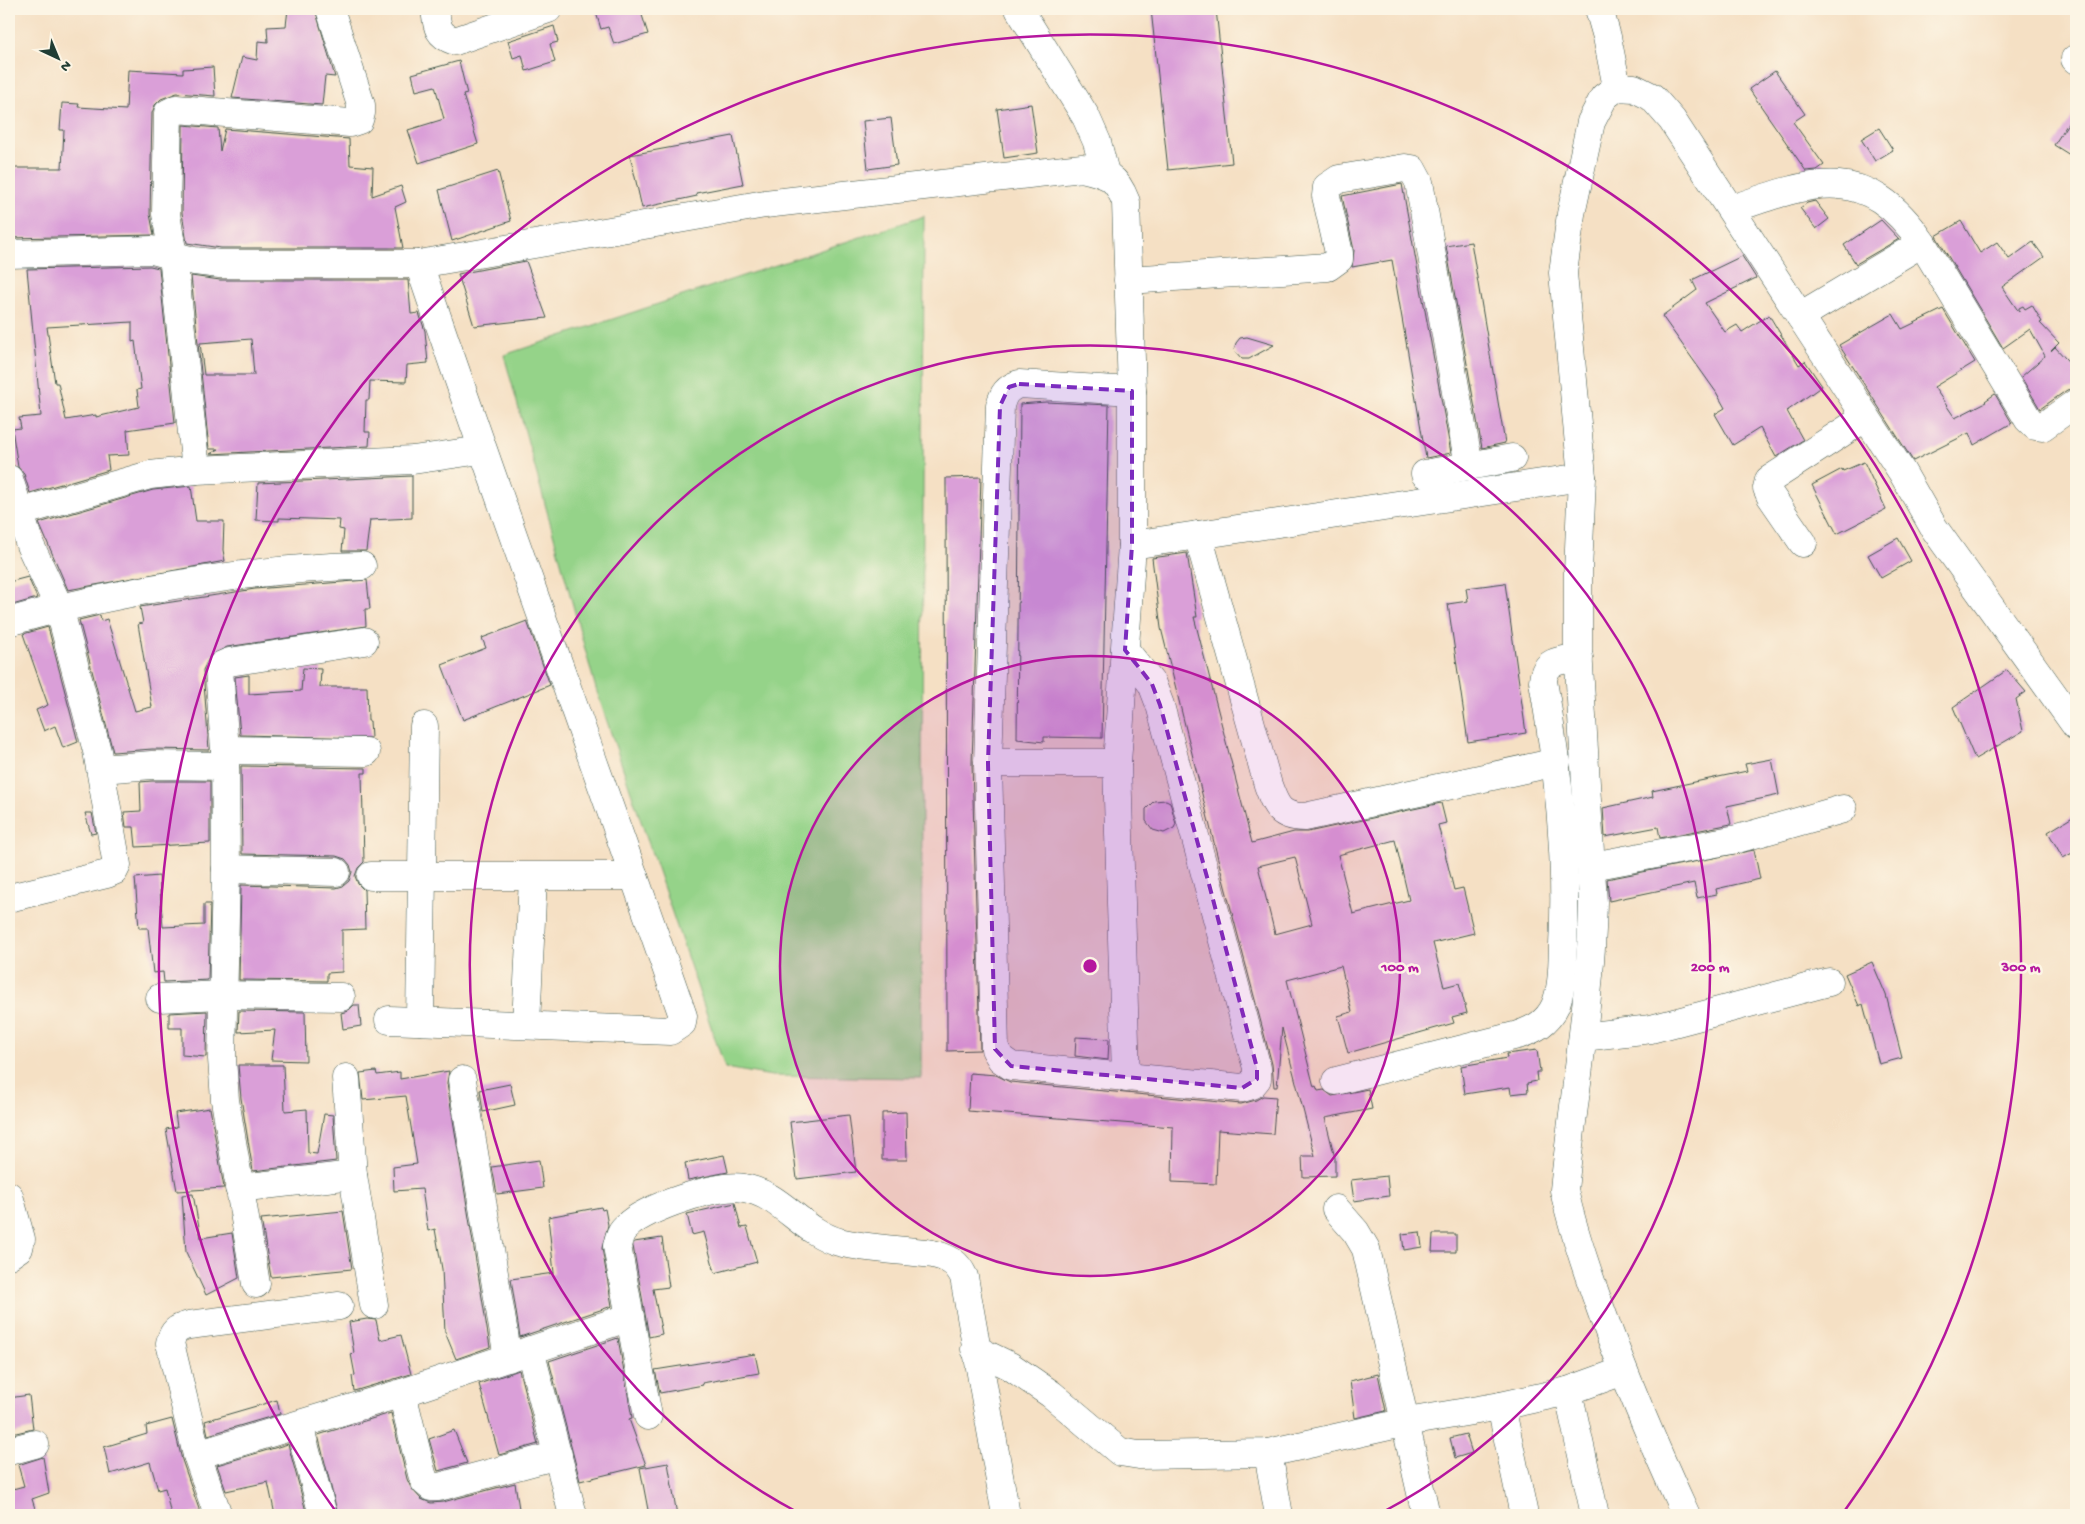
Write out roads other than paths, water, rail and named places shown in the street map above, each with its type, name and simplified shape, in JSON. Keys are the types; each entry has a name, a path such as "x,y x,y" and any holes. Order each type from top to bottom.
{"street":[{"path":"196,470 173,256 166,214 168,113 176,109 350,123 359,120 361,105 330,9"},
{"path":"434,9 437,29 444,38 455,41 548,9"},
{"path":"1019,9 1086,117 1097,142 1105,173"},
{"path":"1598,9 1608,37 1617,87"},
{"path":"1686,1515 1623,1371 1583,1258 1569,1214 1564,1190 1583,1037 1592,944 1592,866 1579,658 1578,572 1582,478 1563,273 1571,214 1591,122 1604,97 1617,87 1634,88 1652,97 1672,120 1732,209 1902,472 1934,528 2076,726"},
{"path":"9,254 152,250 194,261 220,264 418,264 765,204 1082,168 1105,173 1119,184 1126,202 1132,391 1132,545 1117,763 1126,1078"},
{"path":"1128,280 1328,268 1339,259 1339,253 1326,196 1327,187 1338,179 1405,168 1412,169 1418,182 1469,466"},
{"path":"1732,209 1792,188 1835,183 1864,189 1888,203 1908,223 2028,419 2035,426 2042,427 2050,424 2076,402"},
{"path":"1800,316 1922,243"},
{"path":"390,1020 670,1031 682,1023 683,1016 481,450 418,264"},
{"path":"1125,650 1152,684 1160,705 1257,1068 1257,1079 1252,1085 1242,1088 1011,1066 1001,1059 995,1049 988,763 1000,406 1003,396 1009,387 1019,384 1132,391"},
{"path":"1803,543 1770,495 1767,488 1769,480 1866,417"},
{"path":"20,512 150,475 196,470 413,460 481,450"},
{"path":"1425,474 1512,458"},
{"path":"1132,545 1582,478"},
{"path":"9,479 33,552 59,607 101,770 117,864 114,871 9,898"},
{"path":"1198,535 1268,785 1274,803 1282,812 1291,817 1305,817 1557,762"},
{"path":"9,622 59,607 198,581 308,567 362,566"},
{"path":"256,1284 225,1100 222,1059 226,869 225,758 223,702 218,679 219,669 222,665 229,662 364,641"},
{"path":"1336,1081 1518,1035 1535,1029 1547,1020 1555,1005 1561,984 1564,930 1563,846 1557,762 1543,681 1544,671 1548,664 1579,658"},
{"path":"420,1021 424,726"},
{"path":"101,770 225,758 366,752"},
{"path":"988,763 1117,763"},
{"path":"1592,866 1737,839 1843,810"},
{"path":"226,869 336,872"},
{"path":"371,876 533,878 634,876"},
{"path":"526,1024 533,878"},
{"path":"1583,1037 1651,1029 1829,982"},
{"path":"160,998 222,995 341,997"},
{"path":"346,1078 353,1176 374,1305"},
{"path":"462,1080 519,1354 558,1455 573,1515"},
{"path":"239,1188 353,1176"},
{"path":"648,1416 617,1246 620,1234 627,1225 657,1208 714,1189 744,1188 770,1198 816,1233 839,1242 948,1258 958,1265 964,1277 975,1349 1006,1515"},
{"path":"9,1196 21,1239 19,1248 9,1255"},
{"path":"1336,1209 1356,1232 1366,1248 1407,1422 1426,1515"},
{"path":"218,1515 197,1455 170,1343 172,1334 178,1328 189,1325 338,1306"},
{"path":"197,1455 402,1393 630,1317"},
{"path":"975,1349 1010,1366 1051,1394 1120,1452 1139,1455 1268,1453 1407,1422 1501,1406 1568,1391 1623,1371"},
{"path":"1568,1391 1583,1450 1596,1515"},
{"path":"402,1393 422,1474 425,1482 430,1487 439,1487 558,1455"},
{"path":"1501,1406 1524,1515"},
{"path":"299,1425 323,1515"},
{"path":"9,1450 36,1444"},
{"path":"1268,1453 1279,1515"}]}
